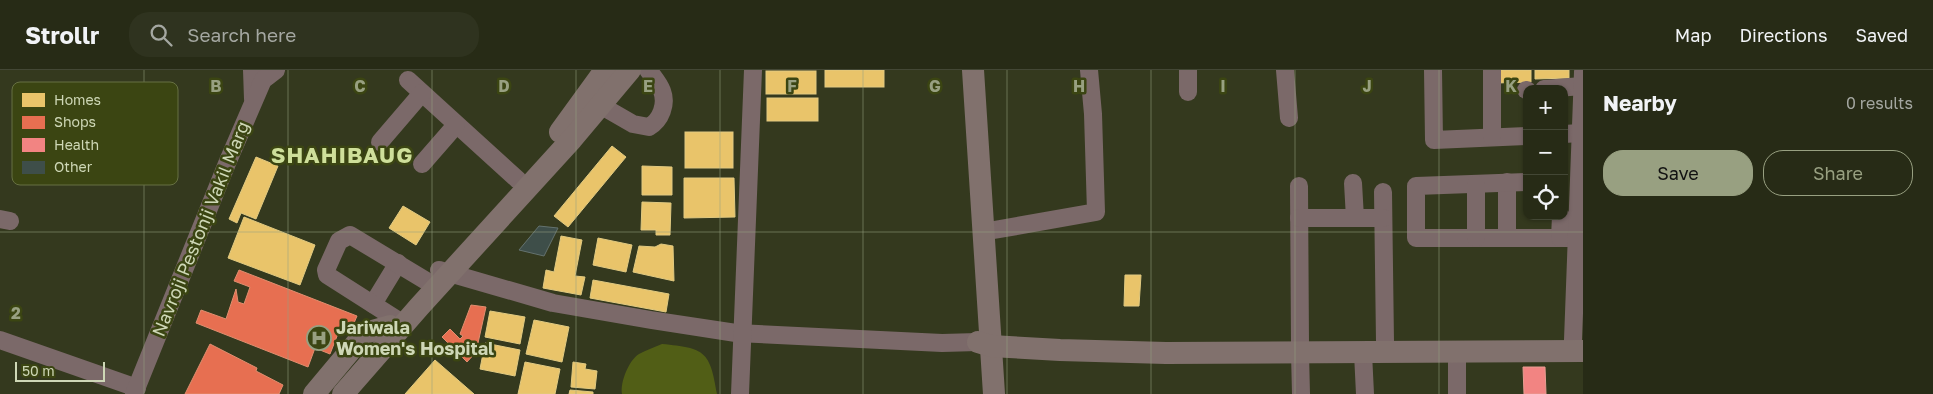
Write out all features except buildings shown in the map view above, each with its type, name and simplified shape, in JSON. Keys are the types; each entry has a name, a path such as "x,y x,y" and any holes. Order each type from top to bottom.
{"main road":[{"path":"343,394 439,275 562,130 605,70"},
{"path":"331,394 393,322 572,139 630,70"},
{"path":"973,70 993,342 1004,394"},
{"path":"985,70 994,230 994,394"},
{"path":"314,394 365,332 393,322"},
{"path":"993,342 1300,348 1363,353 1578,345"},
{"path":"1300,348 1385,342 1578,345"}],"street":[{"path":"252,70 253,104"},
{"name":"Navroji Pestonji Vakil Marg","path":"135,391 228,161 263,80 276,70"},
{"path":"600,105 633,124 649,127 655,124 660,117 664,101 662,91 648,70"},
{"path":"740,394 753,70"},
{"path":"994,230 1096,212 1093,114 1089,70"},
{"path":"1188,70 1188,92"},
{"path":"1285,70 1289,118"},
{"path":"1433,70 1434,140 1523,136"},
{"path":"1492,70 1492,137"},
{"path":"1559,85 1582,79 1572,134 1571,180 1578,345"},
{"path":"408,80 518,180"},
{"path":"380,142 422,93"},
{"path":"422,164 456,125"},
{"path":"1353,182 1355,218"},
{"path":"1507,182 1507,238"},
{"path":"1523,182 1416,186 1416,238 1507,238 1574,242"},
{"path":"1476,184 1476,238"},
{"path":"1299,186 1301,394"},
{"path":"1383,192 1385,342"},
{"path":"1299,218 1384,218"},
{"path":"1562,220 1574,242"},
{"path":"393,322 373,304 326,275 326,270 339,241 350,235 398,263 439,275 554,303 651,320 742,333 942,343 993,342"},
{"path":"373,304 398,263"},
{"path":"0,340 135,391"},
{"path":"1457,351 1457,394"},
{"path":"1363,353 1365,394"}],"green space":[{"path":"662,344 688,347 703,354 712,369 717,394 622,394 624,378 635,357"}],"place":[{"name":"Jariwala Women's Hospital","path":"319,338"}],"district":[{"name":"SHAHIBAUG","path":"342,155"}]}
